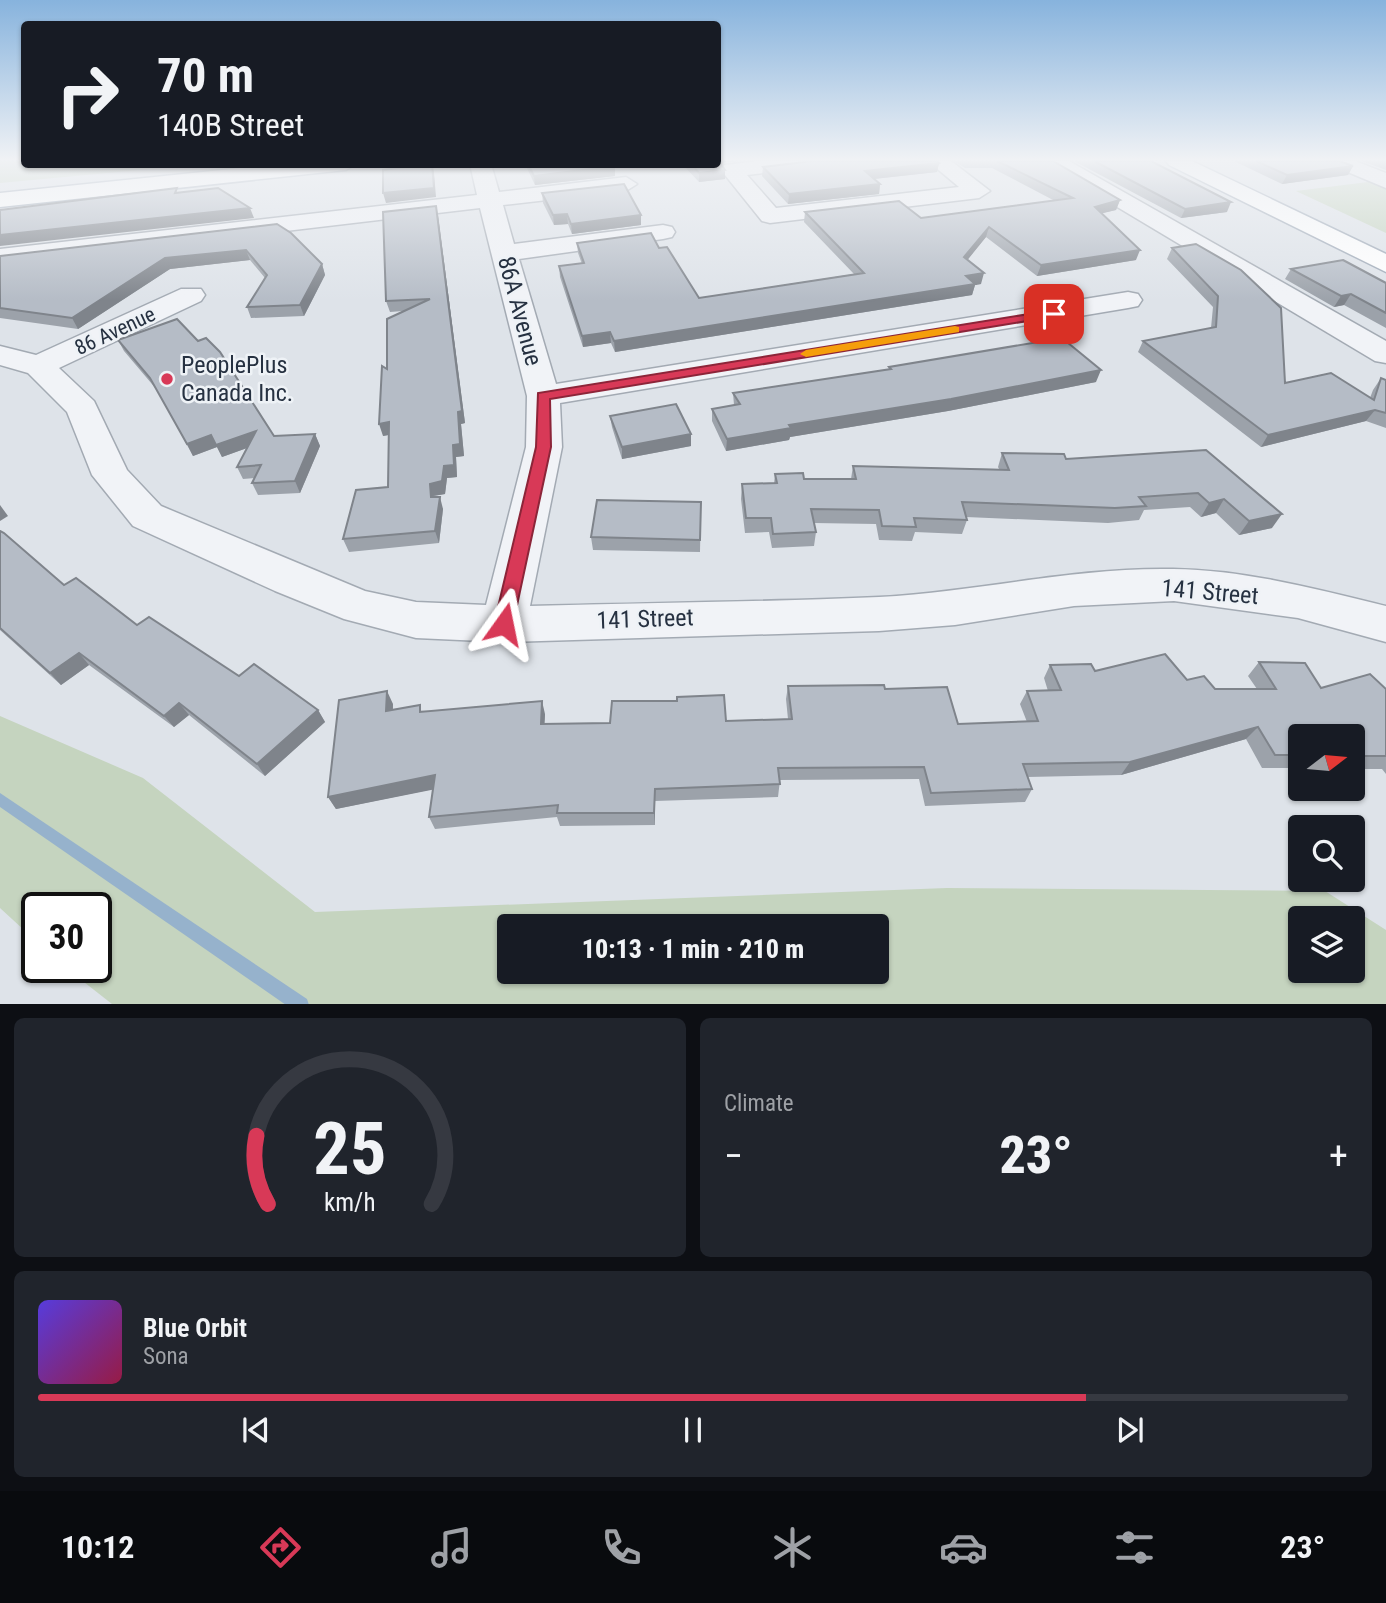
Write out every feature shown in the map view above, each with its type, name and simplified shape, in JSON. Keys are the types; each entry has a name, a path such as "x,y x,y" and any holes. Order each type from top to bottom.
{"main road":[{"path":"1272,208 1386,264"},
{"path":"1305,208 1386,246"}],"street":[{"path":"0,257 415,208"},
{"name":"86A Avenue","path":"492,208 543,396 544,447 504,624"},
{"path":"763,208 770,216 838,208"},
{"path":"1135,208 1386,354"},
{"path":"505,253 663,232"},
{"name":"86 Avenue","path":"39,366 191,295"},
{"path":"543,396 1128,300"},
{"name":"141 Street","path":"0,355 39,366 82,408 111,475 147,516 290,580 360,607 416,620 504,624 879,614 955,608 1074,590 1174,585 1298,601 1386,624"}],"green space":[{"path":"1332,208 1386,208 1386,233"},
{"path":"0,716 143,778 315,912 947,888 1327,892 1348,906 1288,906 1288,983 1365,983 1365,917 1386,930 1386,1004 112,1004 85,983 112,983 112,892 21,892 21,927 0,908"}],"building":[{"path":"17,208 250,208 0,235 0,210"},
{"path":"436,208 462,411 458,412 460,444 453,445 454,465 444,466 442,481 430,484 431,497 440,497 435,531 343,539 356,490 388,487 389,422 379,424 382,366 387,369 387,319 430,299 386,301 383,212"},
{"path":"549,208 637,208 641,215 571,224 567,214 553,215"},
{"path":"840,208 908,208 921,218 998,208 1096,208 1140,250 1041,265 989,227 964,257 984,273 966,276 975,284 614,341 610,332 582,336 559,266 584,263 577,243 651,233 659,248 667,247 699,298 864,273 805,212"},
{"path":"277,224 291,233 322,264 300,305 247,307 267,275 246,250 165,258 72,318 0,308 0,256"},
{"path":"1196,244 1241,270 1281,308 1285,383 1331,373 1374,400 1381,378 1386,380 1386,413 1375,410 1268,435 1143,341 1216,327 1218,296 1172,248"},
{"path":"1343,260 1386,283 1386,313 1351,294 1341,296 1291,269"},
{"path":"177,319 198,341 206,338 220,352 274,436 315,434 295,481 252,483 261,465 237,467 256,431 216,445 211,435 187,444 150,378 118,340"},
{"path":"1062,338 1101,370 951,399 789,425 791,428 727,439 712,409 740,404 733,393 891,369 889,367"},
{"path":"676,404 691,434 622,447 610,416"},
{"path":"1206,450 1282,514 1249,521 1224,499 1209,503 1198,493 1139,497 1146,506 1115,508 962,502 967,520 914,518 916,527 882,526 879,510 811,509 816,532 773,534 771,518 746,518 742,484 777,483 775,474 803,473 804,479 856,479 853,466 1009,470 1002,453 1064,454 1066,459"},
{"path":"597,500 701,502 700,540 591,537"},
{"path":"0,531 64,585 76,578 137,625 149,617 239,676 254,664 318,710 257,764 179,703 164,716 79,653 50,673 0,628"},
{"path":"1165,654 1187,680 1204,676 1215,689 1276,689 1259,662 1305,663 1321,688 1370,674 1386,689 1386,756 1365,756 1365,724 1288,724 1288,755 1275,755 1258,727 1130,762 1023,764 1032,789 931,793 924,767 778,768 780,784 655,789 654,813 557,813 558,805 429,817 435,775 328,797 339,700 387,691 386,711 420,705 420,712 542,701 541,724 610,723 612,701 677,701 677,697 724,695 726,721 792,719 788,686 884,685 885,689 947,687 958,724 1038,721 1027,691 1061,690 1050,665 1091,664 1095,671"}],"waterway":[{"path":"0,799 300,1004"}],"slow traffic":[{"path":"806,354 955,330"}],"place":[{"name":"PeoplePlus Canada Inc.","path":"167,379"}],"route":[{"path":"504,624 544,447 543,396 1054,314"}]}
